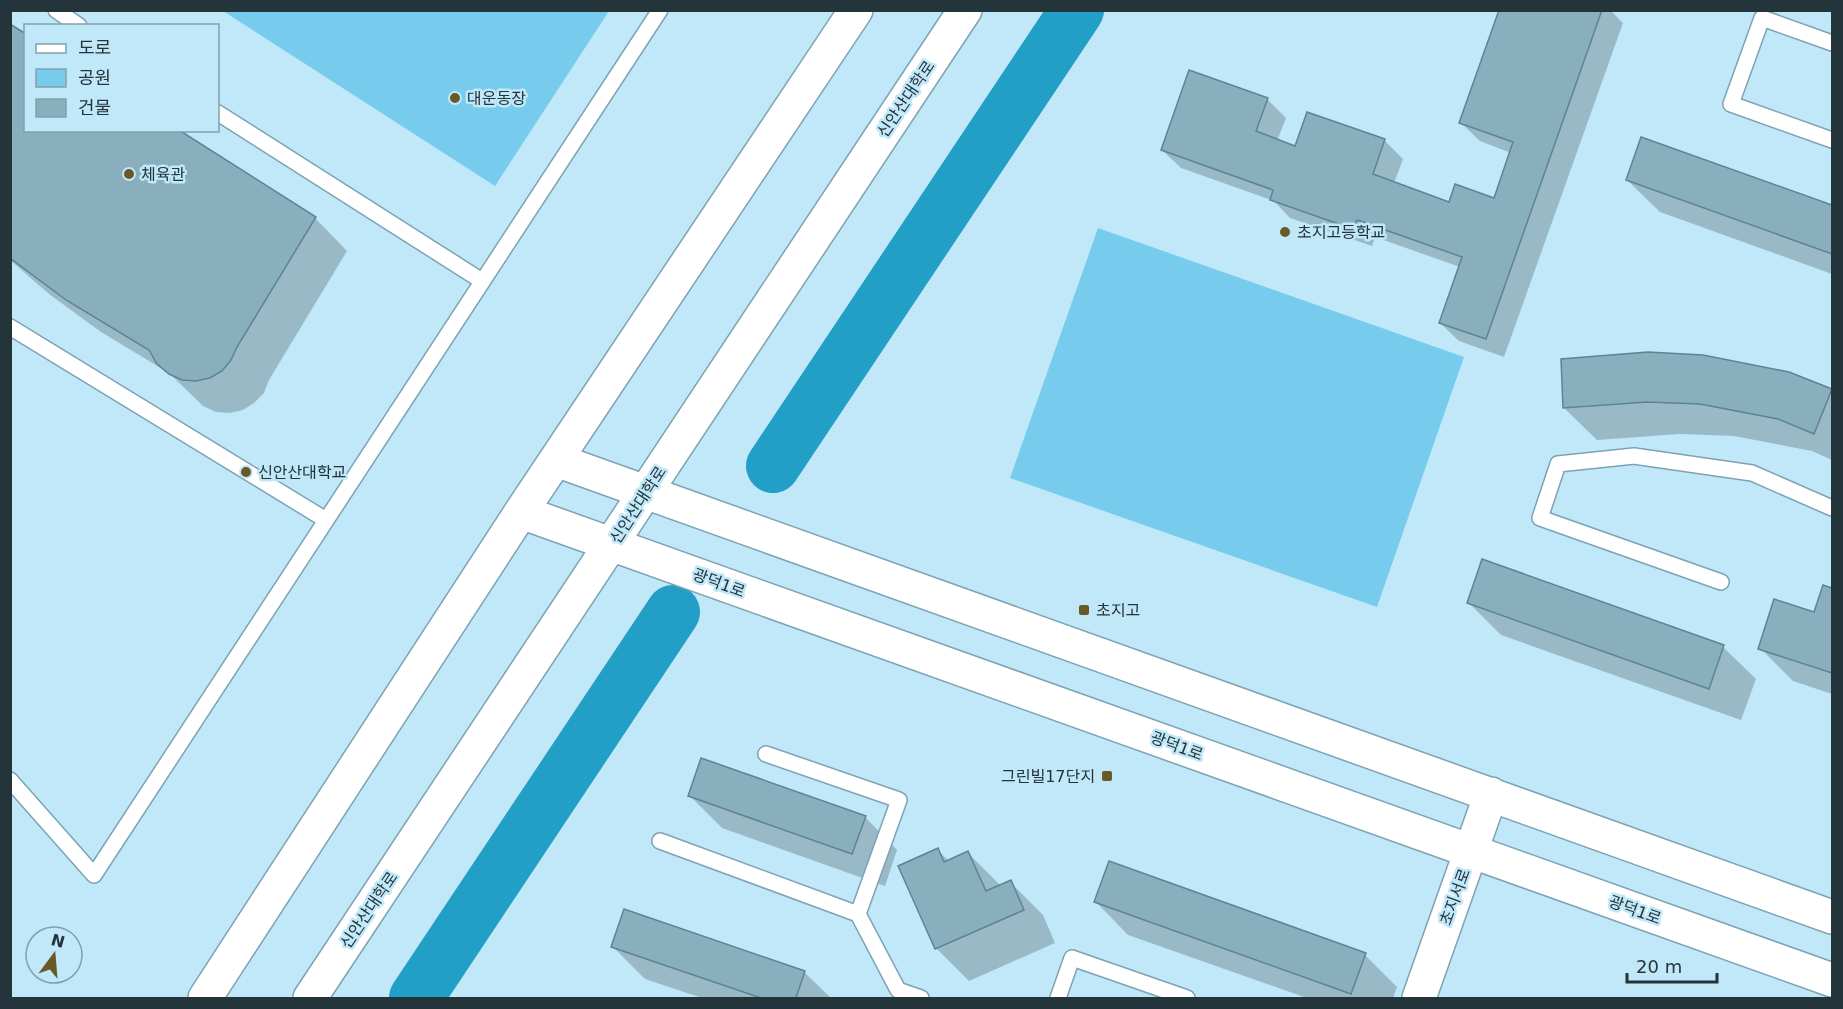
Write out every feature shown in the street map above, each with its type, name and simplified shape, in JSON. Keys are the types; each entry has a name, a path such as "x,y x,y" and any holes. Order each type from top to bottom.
{"street":[{"path":"205,999 521,512 856,10"},
{"name":"신안산대학로","path":"310,999 965,10"},
{"path":"556,460 1833,916"},
{"name":"광덕1로","path":"521,512 1833,980"},
{"name":"초지서로","path":"1419,999 1491,794"}],"lane":[{"path":"56,10 76,24"},
{"path":"10,780 94,875 660,10"},
{"path":"1833,43 1762,18 1731,104 1833,140"},
{"path":"219,114 483,281"},
{"path":"10,327 326,520"},
{"path":"1721,582 1540,518 1558,464 1634,456 1752,473 1833,508"},
{"path":"766,754 899,800 858,914"},
{"path":"660,841 858,914 898,990 921,999"},
{"path":"1058,999 1072,958 1187,999"}],"green space":[{"name":"대운동장","path":"223,11 609,11 495,186"},
{"path":"1098,228 1464,357 1377,607 1010,478"}],"building":[{"name":"초지고등학교","path":"1499,10 1602,10 1486,339 1439,323 1462,257 1357,220 1353,229 1270,200 1273,190 1161,150 1189,70 1268,98 1256,131 1295,146 1307,112 1385,139 1373,174 1449,202 1455,184 1494,198 1513,142 1459,123"},
{"name":"체육관","path":"10,24 24,33 24,132 182,132 316,217 231,360 222,371 210,378 196,381 182,380 169,374 157,364 149,350 66,300 10,258"},
{"path":"1641,137 1832,205 1832,254 1626,180"},
{"path":"1648,352 1703,355 1789,372 1832,389 1814,434 1778,419 1700,404 1647,402 1563,408 1561,359"},
{"path":"1482,559 1724,645 1709,689 1467,603"},
{"path":"1823,585 1832,588 1832,673 1758,649 1774,599 1814,612"},
{"path":"701,758 866,816 852,854 688,796"},
{"path":"938,848 944,862 968,851 986,891 1011,880 1024,910 935,949 898,866"},
{"path":"1109,861 1366,953 1351,994 1094,902"},
{"path":"624,909 805,971 796,998 761,998 611,947"}],"waterway":[{"path":"773,466 1077,10"},
{"path":"416,998 673,612"}],"place":[{"name":"대운동장","path":"455,98"},
{"name":"체육관","path":"129,174"},
{"name":"초지고등학교","path":"1285,232"},
{"name":"신안산대학교","path":"246,472"},
{"name":"초지고","path":"1084,610"},
{"name":"그린빌17단지","path":"1107,776"}]}
